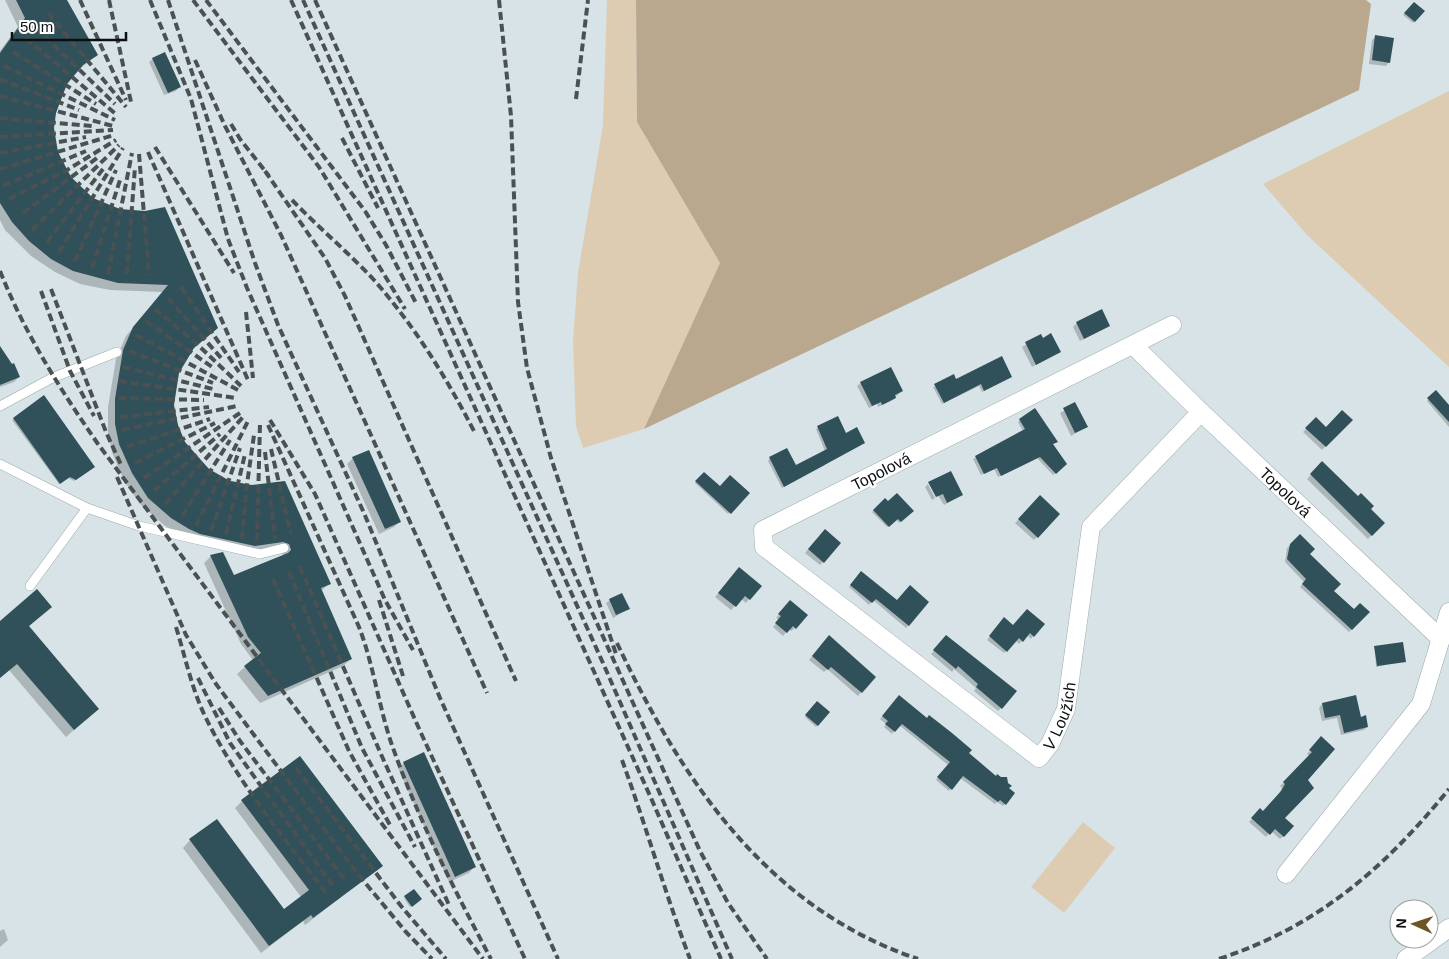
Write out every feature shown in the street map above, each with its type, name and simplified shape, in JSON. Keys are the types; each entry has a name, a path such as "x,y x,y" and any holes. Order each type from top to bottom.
{"street":[{"name":"Topolová","path":"763,530 1172,325"},
{"name":"Topolová","path":"1133,345 1201,412 1441,639"},
{"name":"V Loužích","path":"763,530 764,547 1039,758 1050,744 1066,709 1091,527 1201,412"},
{"path":"1286,874 1421,704 1449,612"},
{"path":"1406,959 1449,928"}],"lane":[{"path":"0,406 52,378 118,352"},
{"path":"0,464 87,508 139,526 260,554 284,548"},
{"path":"30,586 87,508"}],"shaded area":[{"path":"607,0 636,0 637,122 720,263 644,429 583,448 576,426 573,340 578,273 603,125"},
{"path":"636,0 1366,0 1371,4 1359,90 644,429 720,263 637,122"},
{"path":"1449,91 1449,367 1307,235 1263,184"},
{"path":"1083,822 1115,848 1064,913 1031,887"}],"building":[{"path":"16,0 67,0 98,55 83,65 67,84 56,113 54,128 58,152 71,177 93,198 120,209 145,211 165,207 218,328 194,348 179,373 174,405 178,425 185,442 209,469 230,481 252,485 285,481 331,584 321,588 352,659 268,696 244,666 261,653 248,637 210,555 223,552 234,575 288,553 291,550 289,544 283,542 255,546 200,534 189,529 171,518 148,498 132,473 119,444 115,424 115,399 123,350 133,327 168,285 118,283 73,271 51,259 29,241 12,222 0,203 0,53 25,18"},
{"path":"1414,2 1425,11 1415,22 1404,13"},
{"path":"1375,35 1394,38 1390,63 1372,60"},
{"path":"165,52 181,87 168,93 152,58"},
{"path":"1102,309 1110,326 1084,339 1076,322"},
{"path":"1051,333 1061,352 1036,365 1025,342 1041,334 1043,338"},
{"path":"0,346 12,364 14,363 20,377 0,385"},
{"path":"1002,356 1012,377 984,391 981,384 944,403 934,384 954,374 956,379"},
{"path":"891,367 903,391 895,395 896,398 882,405 881,402 872,406 860,382"},
{"path":"1436,390 1449,405 1449,422 1427,398"},
{"path":"44,395 95,467 76,480 70,477 60,484 13,418"},
{"path":"1075,402 1088,427 1075,433 1063,408"},
{"path":"1035,408 1058,442 1053,444 1067,464 1056,474 1040,457 1001,476 997,468 984,474 975,456 1025,429 1019,419"},
{"path":"1342,410 1353,420 1326,447 1305,428 1316,417 1326,427"},
{"path":"838,416 846,433 857,427 865,443 784,487 769,457 787,448 796,465 827,449 817,426"},
{"path":"369,450 401,522 385,529 352,457"},
{"path":"1322,461 1358,496 1361,493 1374,506 1371,509 1385,523 1372,536 1310,474"},
{"path":"951,471 963,495 947,503 943,494 936,497 928,482"},
{"path":"704,472 720,486 730,475 750,493 731,514 695,481"},
{"path":"897,493 914,511 901,522 898,519 889,527 873,510 885,498 888,501"},
{"path":"1040,495 1060,514 1038,538 1018,519"},
{"path":"825,529 841,543 824,563 808,549"},
{"path":"1300,534 1315,549 1310,554 1341,584 1334,591 1354,609 1360,603 1370,612 1352,630 1302,584 1306,579 1287,559 1290,544"},
{"path":"739,567 762,586 750,600 745,596 736,607 718,593"},
{"path":"861,571 897,600 910,585 929,602 909,626 876,599 872,603 850,585"},
{"path":"37,589 52,607 29,626 99,709 74,730 17,664 0,678 0,621"},
{"path":"622,593 630,609 616,615 609,599"},
{"path":"790,600 808,615 796,629 793,626 787,633 775,623 781,616 778,614"},
{"path":"1027,609 1045,624 1034,637 1030,633 1023,642 1019,638 1007,652 989,636 1004,617 1013,625"},
{"path":"829,635 876,677 862,693 831,667 828,670 812,656"},
{"path":"946,635 1017,691 1002,709 976,687 978,684 958,666 956,669 933,650"},
{"path":"1403,642 1406,662 1377,666 1374,646"},
{"path":"899,695 927,718 929,715 952,733 972,750 969,753 996,776 997,774 1001,777 1007,777 1008,783 1012,786 1009,788 1015,793 1006,805 1000,800 998,802 963,776 952,790 937,777 950,762 902,724 895,732 885,724 888,721 882,716"},
{"path":"1356,695 1361,717 1366,715 1368,727 1344,733 1340,715 1325,718 1322,703"},
{"path":"817,701 830,712 818,726 805,715"},
{"path":"1321,736 1335,749 1308,780 1314,788 1285,818 1294,826 1284,837 1275,829 1270,835 1251,818 1260,808 1263,811 1281,791 1285,784 1283,782 1312,752 1309,750"},
{"path":"424,752 476,867 455,877 403,762"},
{"path":"300,756 383,866 313,918 311,915 269,946 189,839 217,819 284,909 309,890 241,800"},
{"path":"414,889 422,899 412,907 404,896"}],"railway":[{"path":"80,0 126,100"},
{"path":"109,0 131,102"},
{"path":"150,0 191,99 228,239 247,288 385,600 413,650"},
{"path":"168,0 255,263 278,325 364,513 440,698 558,959"},
{"path":"193,0 319,167 405,309"},
{"path":"206,0 365,211 386,245 417,305"},
{"path":"291,0 651,798 721,959"},
{"path":"303,0 603,663 732,959"},
{"path":"315,0 700,851 728,903 767,959"},
{"path":"499,0 511,116 518,302 527,368 551,458 616,654"},
{"path":"576,99 588,0"},
{"path":"48,13 126,107"},
{"path":"36,28 115,104"},
{"path":"26,38 117,115"},
{"path":"13,52 96,104"},
{"path":"195,60 225,126 281,235 487,693"},
{"path":"4,66 115,120"},
{"path":"0,79 79,110"},
{"path":"0,96 113,126"},
{"path":"0,118 92,126"},
{"path":"231,124 240,139 269,176"},
{"path":"0,137 113,130"},
{"path":"0,169 114,135"},
{"path":"0,153 86,137"},
{"path":"342,138 378,208"},
{"path":"9,199 67,170 116,140"},
{"path":"32,230 119,145"},
{"path":"155,147 234,273"},
{"path":"59,252 123,148"},
{"path":"3,186 86,151"},
{"path":"148,152 248,380"},
{"path":"108,274 132,153"},
{"path":"139,154 149,275"},
{"path":"23,213 97,158"},
{"path":"127,274 135,167"},
{"path":"47,242 103,169"},
{"path":"75,261 116,170"},
{"path":"265,171 325,258 345,296 516,681"},
{"path":"92,268 120,180"},
{"path":"292,200 374,280 389,298 417,335 453,392 475,433"},
{"path":"0,271 32,339 70,403 98,444 483,959"},
{"path":"181,287 239,372"},
{"path":"51,289 106,432 122,467"},
{"path":"41,291 70,371 94,416"},
{"path":"168,298 222,359"},
{"path":"155,309 197,344 241,386"},
{"path":"246,312 253,378"},
{"path":"146,321 215,369"},
{"path":"136,335 238,390"},
{"path":"129,351 213,383"},
{"path":"123,367 213,389"},
{"path":"119,381 236,398"},
{"path":"119,398 204,400"},
{"path":"122,430 237,406"},
{"path":"120,417 209,407"},
{"path":"144,478 240,413"},
{"path":"165,504 243,417"},
{"path":"127,447 210,419"},
{"path":"270,420 315,494 421,733 525,959"},
{"path":"196,526 248,421"},
{"path":"135,463 215,423"},
{"path":"257,541 260,423"},
{"path":"268,425 359,627 369,657 388,733 414,802 451,882 491,959"},
{"path":"154,491 220,434"},
{"path":"242,539 254,435"},
{"path":"182,516 230,440"},
{"path":"211,531 240,448"},
{"path":"271,449 291,534"},
{"path":"265,452 275,539"},
{"path":"226,534 245,454"},
{"path":"117,477 186,635 216,684 357,873 406,932 432,959"},
{"path":"300,567 449,905"},
{"path":"289,572 362,748 415,847"},
{"path":"273,579 349,751 390,825"},
{"path":"379,600 403,676"},
{"path":"176,627 195,693 216,738 260,806 326,893"},
{"path":"617,643 642,694 670,743 701,790 735,834 774,873 816,908 864,936 918,959"},
{"path":"198,678 230,743 333,886"},
{"path":"219,708 240,741 345,880"},
{"path":"622,760 690,959"},
{"path":"296,768 401,906 446,959"},
{"path":"1219,959 1255,946 1288,930 1347,892 1400,845 1449,789"}]}
